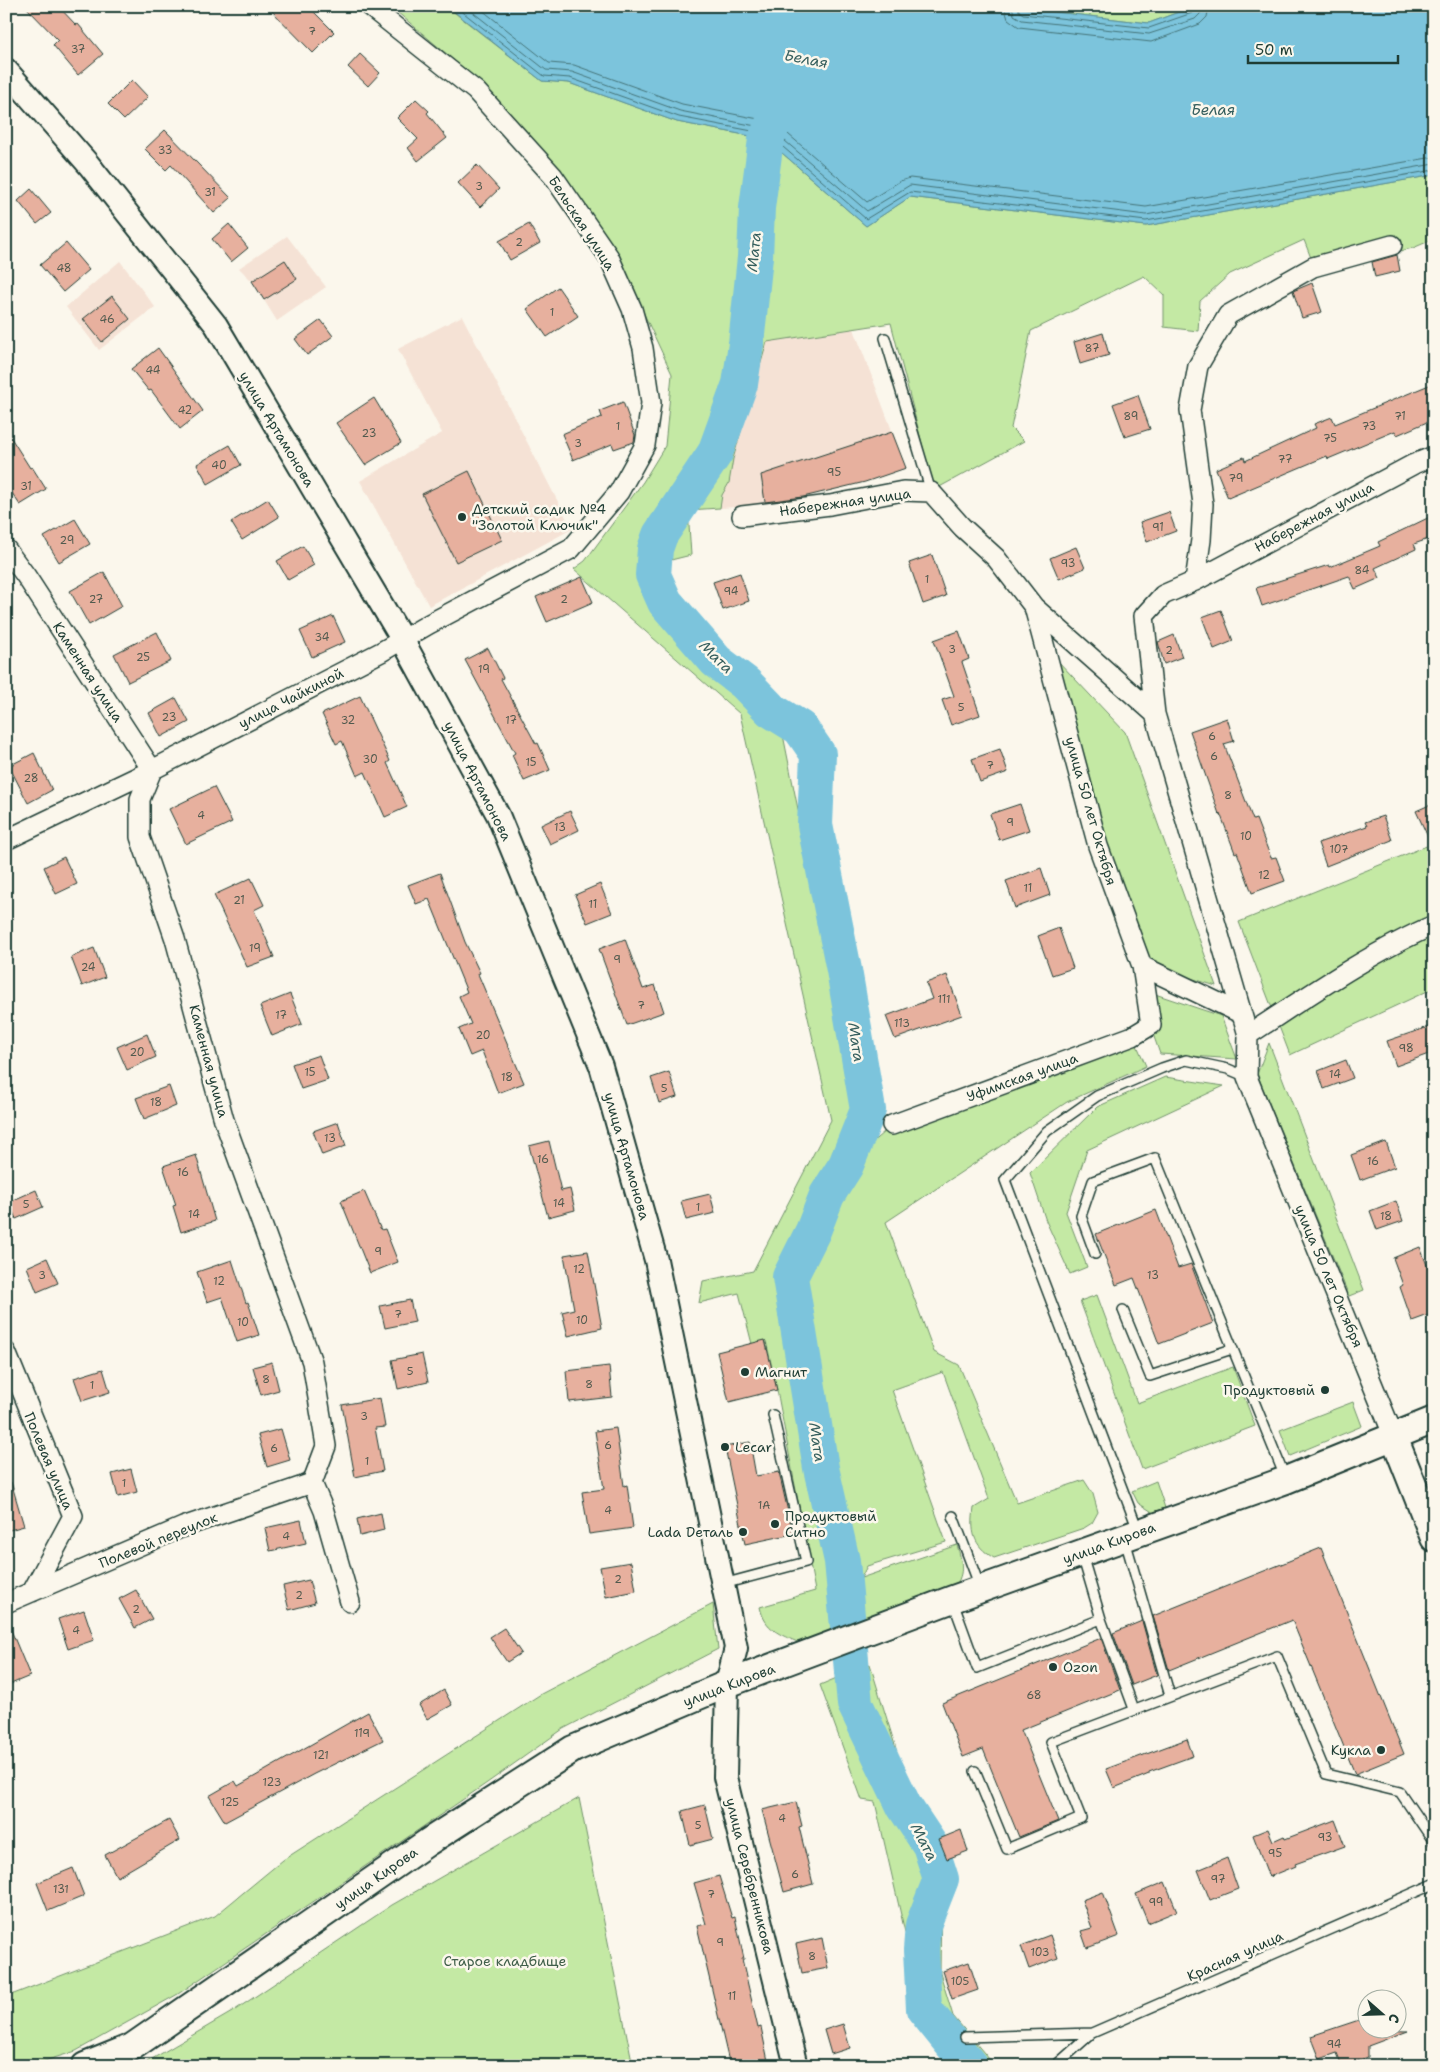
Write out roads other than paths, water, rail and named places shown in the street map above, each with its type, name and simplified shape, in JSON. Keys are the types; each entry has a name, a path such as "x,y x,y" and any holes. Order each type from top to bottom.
{"main road":[{"name":"улица Кирова","path":"85,2066 132,2047 428,1842 573,1749 727,1684 952,1599 1286,1480 1434,1420"},
{"name":"улица 50 лет Октября","path":"1394,1437 1434,1538"}],"street":[{"name":"Бельская улица","path":"369,6 476,91 553,176 608,257 632,308 643,348 651,403 645,445 619,492 571,549"},
{"name":"улица Артамонова","path":"6,70 89,165 216,325 402,639 498,815 601,1066 656,1260 736,1648 727,1684"},
{"path":"1195,581 1201,540 1203,504 1190,410 1198,366 1228,315 1313,267 1392,246"},
{"name":"Набережная улица","path":"1144,616 1163,595 1195,581 1414,464 1434,456"},
{"name":"Набережная улица","path":"742,516 830,505 903,491 931,492 962,527"},
{"name":"улица 50 лет Октября","path":"962,527 996,558 1034,607 1155,714"},
{"name":"Каменная улица","path":"6,549 26,576 152,770 140,799 140,837 175,938 224,1120 312,1362 326,1446 312,1483"},
{"name":"улица Чайкиной","path":"6,840 152,770 571,549"},
{"name":"улица 50 лет Октября","path":"1034,607 1098,846 1142,966 1151,1025"},
{"name":"улица 50 лет Октября","path":"1144,616 1155,714 1248,1035 1247,1078 1394,1437"},
{"path":"1248,1035 1308,996 1412,934 1434,925"},
{"path":"1142,966 1240,1012"},
{"name":"Уфимская улица","path":"892,1125 1133,1036 1151,1025"},
{"name":"Полевая улица","path":"6,1352 73,1516 32,1592"},
{"path":"312,1483 324,1511 350,1602"},
{"name":"Полевой переулок","path":"6,1603 183,1527 312,1483"},
{"name":"улица Серебренникова","path":"727,1684 726,1777 796,2066"}],"lane":[{"path":"885,338 931,492"},
{"path":"1170,1696 1131,1535 1005,1180 1047,1131 1097,1096 1154,1071 1186,1060 1228,1069 1247,1078"},
{"path":"1096,1254 1081,1216 1093,1181 1155,1158 1286,1480"},
{"path":"1123,1310 1150,1376 1232,1349"},
{"path":"723,1584 806,1562 773,1415"},
{"path":"953,1516 981,1589"},
{"path":"1082,1553 1101,1619 1134,1709"},
{"path":"952,1599 977,1668 1101,1619"},
{"path":"975,1771 1007,1849 1081,1818 1051,1742 1277,1656 1326,1774 1400,1792 1434,1842"},
{"name":"Красная улица","path":"1055,2066 1092,2033 1434,1884"},
{"path":"965,2037 1092,2033"}],"water":[{"name":"Белая","path":"447,6 1003,6 1149,23 1195,6 1434,6 1434,175 1146,226 910,197 866,226 766,139 677,122 569,83 542,81"}],"waterway":[{"name":"Мата","path":"787,93 766,139 757,208 755,257 746,344 740,384 715,453 660,535 655,549 653,575 665,602 716,661 745,683 771,710 800,728 818,754 815,825 844,970 868,1110 846,1165 827,1195 813,1231 790,1277 821,1468 842,1561 855,1704 904,1806 930,1845 941,1879 923,1925 921,1950 924,2009 970,2066"}],"place":[{"name":"Детский садик №4 \"Золотой Ключик\"","path":"462,517"},
{"name":"Магнит","path":"745,1372"},
{"name":"Продуктовый","path":"1325,1390"},
{"name":"Lecar","path":"725,1447"},
{"name":"Продуктовый Ситно","path":"775,1524"},
{"name":"Lada Dеталь","path":"743,1532"},
{"name":"Ozon","path":"1053,1667"},
{"name":"Кукла","path":"1381,1750"}],"park label":[{"name":"Старое кладбище","path":"505,1961"}]}
